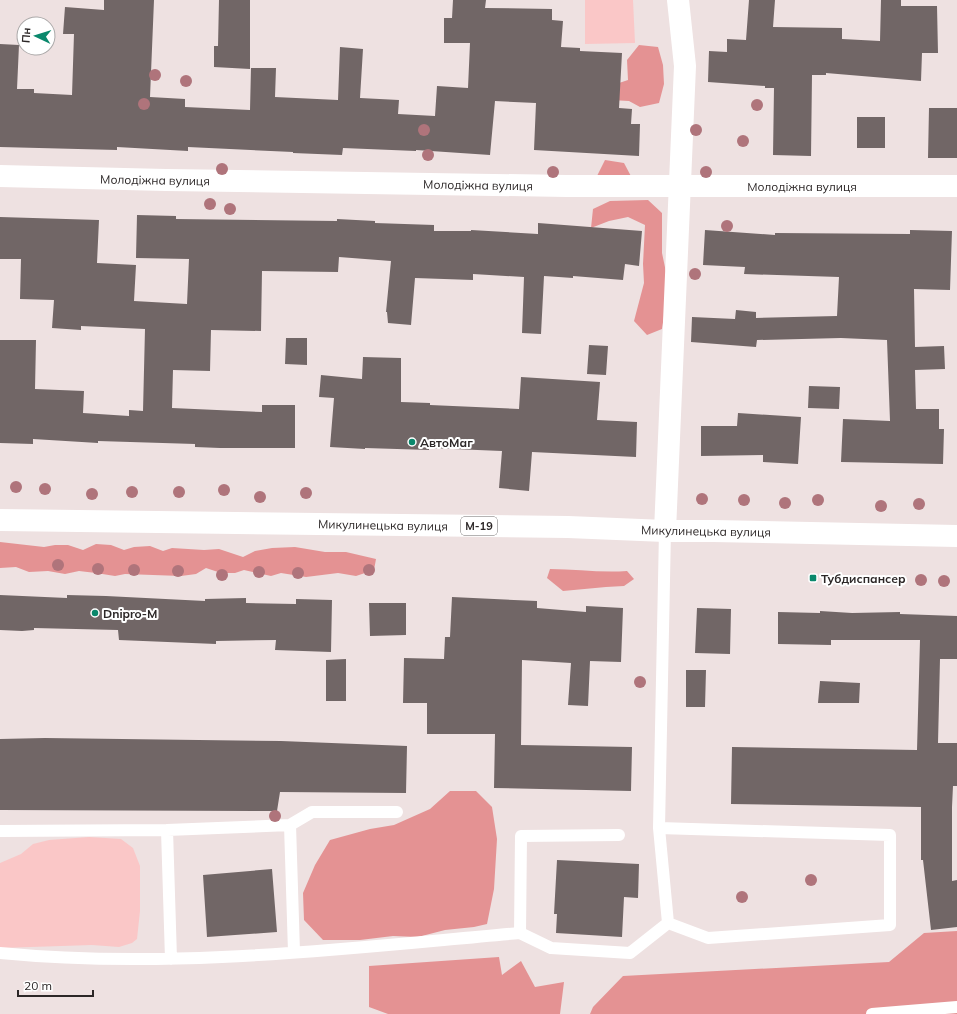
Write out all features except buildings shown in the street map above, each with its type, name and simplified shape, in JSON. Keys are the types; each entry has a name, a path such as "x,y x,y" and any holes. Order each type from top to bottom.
{"main road":[{"path":"664,531 685,66 678,0"},
{"name":"Молодіжна вулиця","path":"0,176 182,181 680,186 957,186"},
{"name":"Микулинецька вулиця","path":"0,520 568,527 664,531 713,530 957,536"}],"lane":[{"path":"664,531 659,828 668,923"},
{"path":"0,831 167,830 290,825 312,812 398,812"},
{"path":"290,825 294,952"},
{"path":"659,828 890,835 890,925 708,938 668,923"},
{"path":"167,830 171,959"},
{"path":"520,933 521,836 619,835"},
{"path":"0,953 134,960 171,959 245,956 520,933 551,948 630,953 668,923"},
{"path":"872,1014 957,1007"}],"shaded area":[{"path":"585,0 633,0 635,43 585,44"},
{"path":"639,45 658,47 663,65 664,84 659,103 640,107 629,101 611,100 610,86 628,80 627,60"},
{"path":"605,160 624,163 633,180 595,180"},
{"path":"648,200 662,213 662,253 666,272 665,310 662,329 647,335 634,321 644,283 643,264 645,225 628,217 609,221 591,228 593,209 610,201"},
{"path":"0,542 44,547 68,545 83,550 96,544 111,545 124,550 134,547 150,546 163,551 172,548 204,550 219,549 243,557 255,551 272,548 295,547 325,552 346,552 376,559 374,570 356,576 338,573 306,577 281,573 271,576 244,570 235,573 221,573 206,568 196,574 181,576 125,574 115,576 79,571 65,574 48,571 29,572 16,567 0,568"},
{"path":"550,569 608,572 627,571 634,579 624,586 563,591 547,578"},
{"path":"450,791 476,791 492,807 497,839 494,889 487,924 445,930 418,937 393,936 360,940 323,940 304,920 303,893 315,865 330,840 370,829 394,825 430,809"},
{"path":"89,837 121,839 133,848 140,866 140,911 137,939 132,943 119,947 92,945 0,948 0,863 21,854 33,844 49,840"},
{"path":"957,931 957,1014 590,1014 593,1007 623,976 889,962 924,933"},
{"path":"499,957 502,975 521,961 535,987 564,982 560,1014 388,1014 369,1007 369,966"}],"place":[{"name":"АвтоМаг","path":"412,442"},
{"name":"Тубдиспансер","path":"813,578"},
{"name":"Dnipro-M","path":"95,613"}]}
